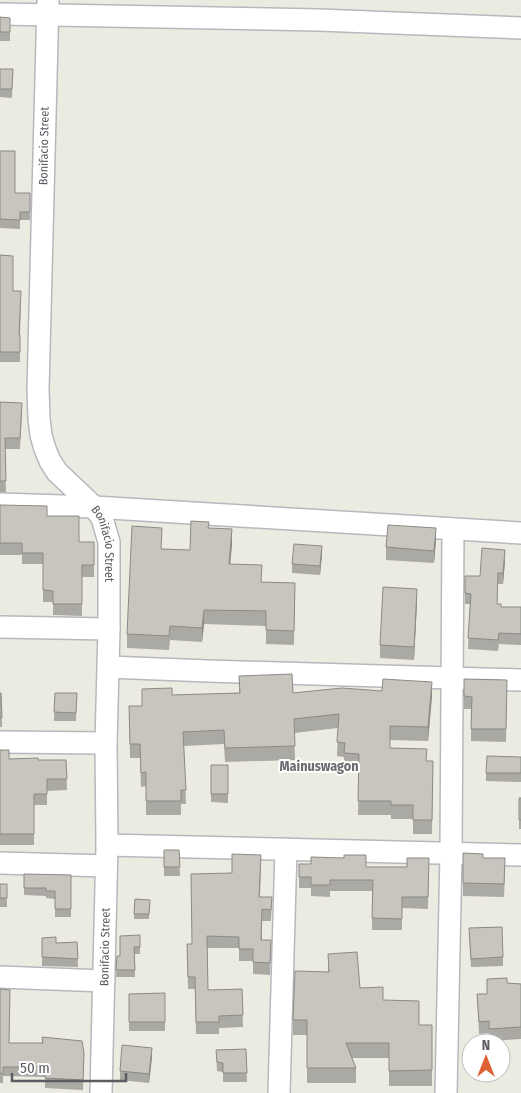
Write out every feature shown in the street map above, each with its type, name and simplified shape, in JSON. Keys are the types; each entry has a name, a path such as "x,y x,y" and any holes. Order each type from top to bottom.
{"street":[{"path":"0,14 48,8 521,28"},
{"name":"Bonifacio Street","path":"48,8 38,388 39,419 45,448 50,461 57,472 102,518 109,542 106,743 107,855 101,1093"},
{"path":"0,504 521,533"},
{"path":"446,1093 451,853 453,529"},
{"path":"0,627 109,630"},
{"path":"108,667 521,680"},
{"path":"0,742 106,743"},
{"path":"279,1093 286,849"},
{"path":"0,863 107,855 286,849 521,854"},
{"path":"0,977 104,981"}],"building":[{"path":"0,17 10,18 10,32 0,32"},
{"path":"0,69 13,69 12,89 0,89"},
{"path":"0,151 15,151 15,193 30,193 30,212 20,212 20,220 0,219"},
{"path":"0,255 13,256 13,291 21,291 20,352 0,352"},
{"path":"0,402 22,403 20,438 5,438 6,481 0,481"},
{"path":"0,505 47,506 47,516 79,516 79,542 94,542 94,565 82,565 82,604 53,604 53,591 43,590 43,553 22,553 22,543 0,543"},
{"path":"191,521 209,522 208,528 232,529 229,564 262,565 261,582 295,583 294,631 266,630 266,611 204,610 202,628 170,626 169,636 127,634 132,526 162,528 161,549 190,550"},
{"path":"388,525 436,528 434,551 386,547"},
{"path":"294,544 322,546 320,566 292,564"},
{"path":"482,548 505,550 503,573 498,573 497,604 501,604 501,607 521,607 521,634 499,633 498,640 468,638 471,594 465,593 465,576 480,576"},
{"path":"383,587 417,589 414,647 380,645"},
{"path":"292,674 293,693 342,688 382,691 383,679 432,682 428,727 390,726 390,748 427,749 426,761 433,761 432,820 413,820 413,805 391,805 391,801 358,801 359,754 344,753 345,743 337,742 339,714 294,719 295,746 225,748 224,730 183,732 186,790 181,790 181,801 146,801 146,772 141,773 140,744 130,744 129,706 142,706 142,689 172,688 172,695 240,693 239,676"},
{"path":"464,679 507,680 506,729 471,729 472,697 464,696"},
{"path":"1,693 2,718 0,718"},
{"path":"55,693 77,693 76,713 54,712"},
{"path":"0,750 9,750 9,759 38,758 38,760 66,760 67,779 47,779 47,794 34,794 34,834 0,834"},
{"path":"487,756 521,757 521,773 486,773"},
{"path":"211,765 228,765 228,794 211,794"},
{"path":"519,798 521,798 521,820 519,820"},
{"path":"164,850 179,850 180,867 164,867"},
{"path":"463,853 483,854 483,858 505,858 504,884 463,883"},
{"path":"232,854 261,855 259,897 272,897 271,910 262,909 261,940 271,940 270,963 253,962 253,949 239,949 239,937 207,936 208,990 242,989 243,1015 219,1016 219,1022 196,1022 195,977 188,977 187,944 192,944 191,874 232,873"},
{"path":"344,855 366,855 366,867 407,867 407,858 429,858 428,897 402,897 402,919 372,918 373,880 330,880 330,885 311,885 311,877 299,877 299,864 311,864 311,857 344,858"},
{"path":"24,874 71,875 71,909 55,909 55,891 46,891 46,888 24,888"},
{"path":"0,884 7,884 7,898 0,898"},
{"path":"135,899 150,900 149,914 134,914"},
{"path":"502,927 503,957 471,959 469,928"},
{"path":"140,935 140,947 134,947 135,970 116,970 117,956 120,956 120,936"},
{"path":"56,937 56,943 77,942 78,959 42,957 42,938"},
{"path":"357,952 360,988 383,987 383,1000 419,1001 419,1025 432,1025 432,1070 389,1071 389,1043 346,1043 356,1068 307,1068 307,1020 293,1020 295,971 329,972 328,954"},
{"path":"507,978 507,983 521,984 521,1027 489,1029 489,1021 479,1022 477,994 487,994 487,979"},
{"path":"0,989 10,990 9,1043 43,1043 42,1037 82,1041 84,1053 83,1080 45,1078 45,1067 3,1067 3,1074 0,1073"},
{"path":"165,993 165,1022 129,1022 129,994"},
{"path":"122,1045 152,1048 149,1074 120,1071"},
{"path":"246,1049 247,1073 223,1073 223,1063 217,1062 216,1050"}],"district":[{"name":"Mainuswagon","path":"319,766"}]}
